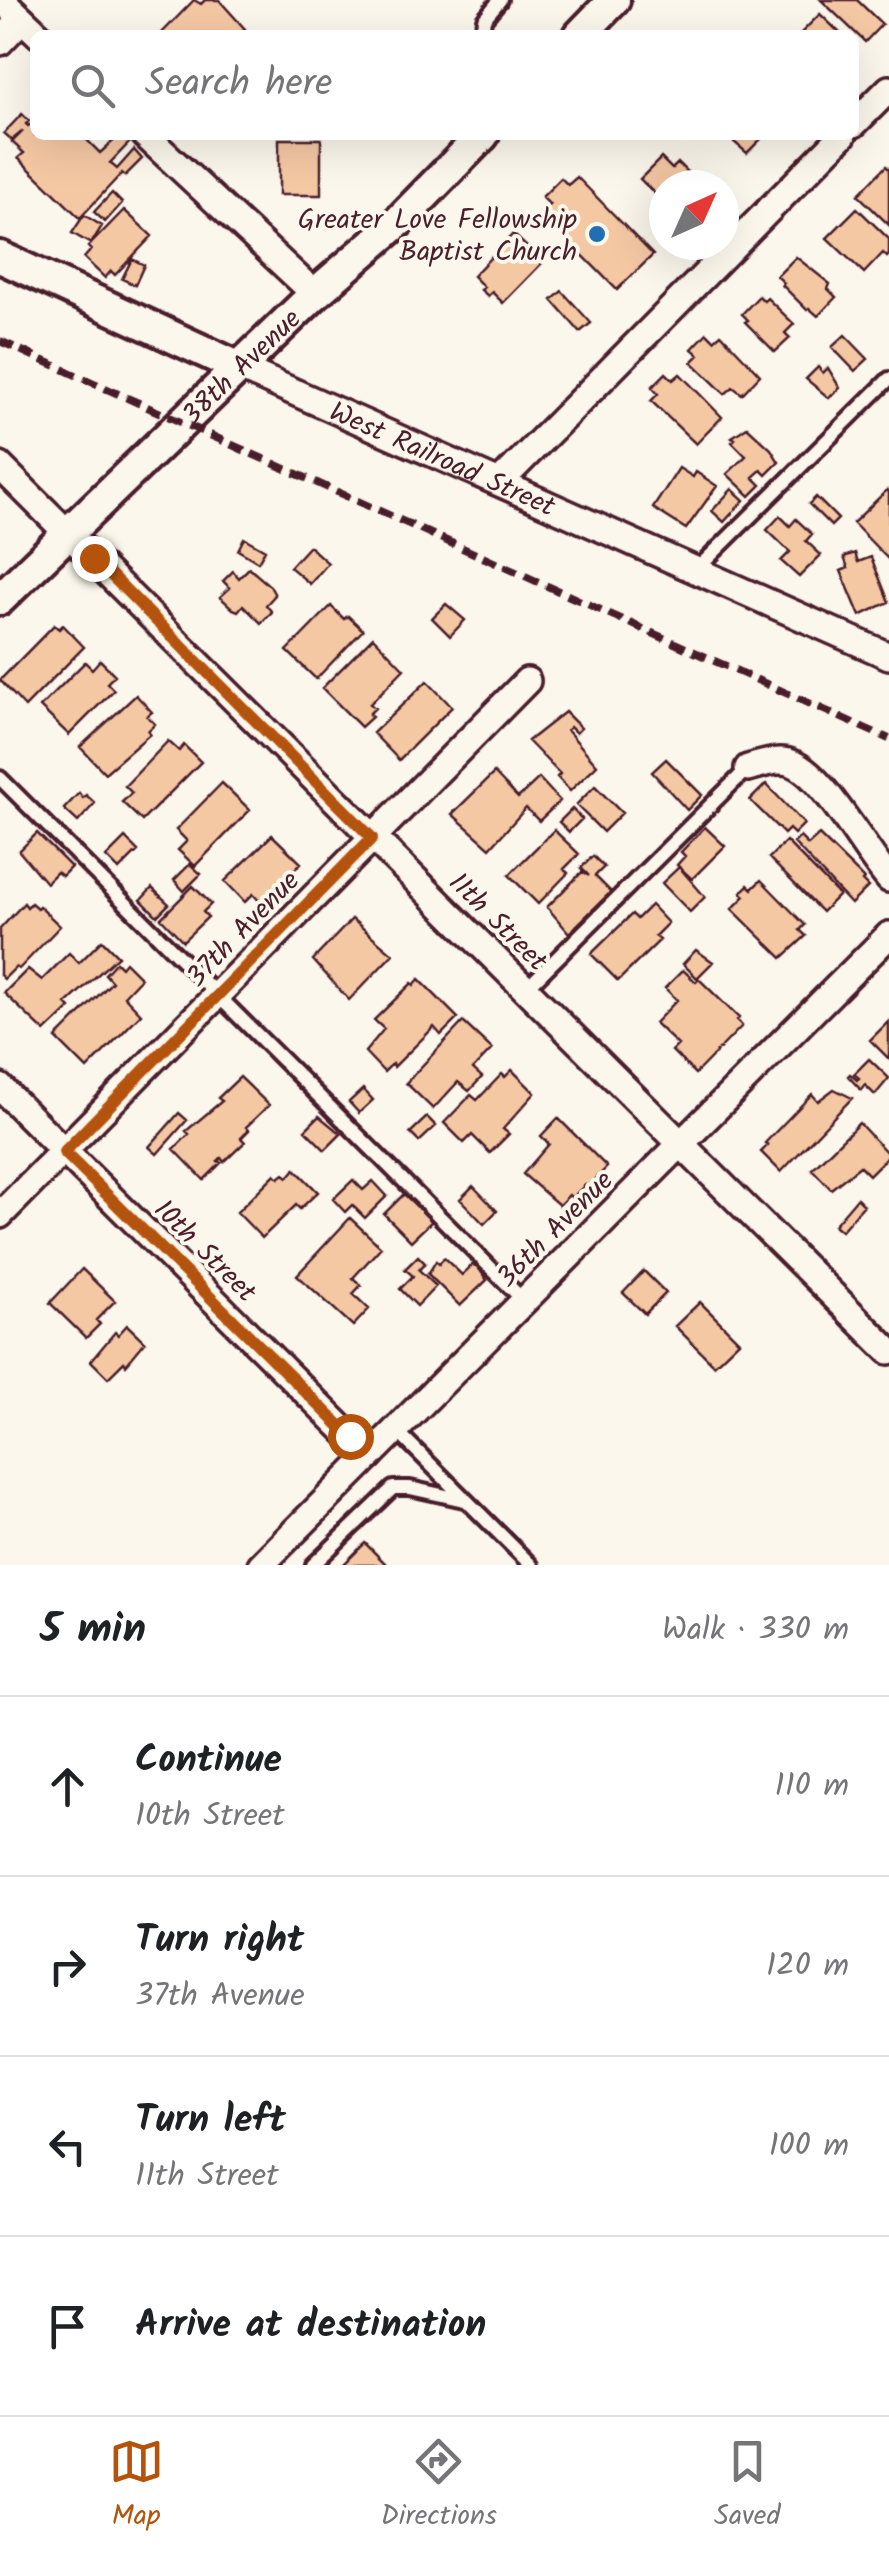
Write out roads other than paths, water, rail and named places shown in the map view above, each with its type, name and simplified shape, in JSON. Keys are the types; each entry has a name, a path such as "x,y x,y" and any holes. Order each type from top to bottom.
{"street":[{"path":"0,42 30,27 2,0"},
{"path":"585,30 614,0"},
{"path":"859,119 889,89"},
{"path":"150,140 315,294"},
{"name":"38th Avenue","path":"0,599 315,294 398,222 478,140"},
{"path":"501,481 838,140"},
{"name":"West Railroad Street","path":"0,257 889,656"},
{"path":"0,466 68,532"},
{"name":"11th Street","path":"68,532 889,1352"},
{"name":"37th Avenue","path":"0,1215 527,681"},
{"path":"748,768 772,761 794,764 828,796 889,879"},
{"name":"36th Avenue","path":"262,1565 889,934"},
{"name":"10th Street","path":"0,1087 370,1456"}],"lane":[{"path":"483,30 484,20 500,0"},
{"path":"696,570 889,379"},
{"path":"526,990 748,768"},
{"path":"0,778 524,1301"},
{"path":"396,1430 531,1565"},
{"path":"312,1565 394,1488 466,1500"}],"railway":[{"path":"0,341 889,739"}],"place":[{"name":"Greater Love Fellowship Baptist Church","path":"597,234"}]}
